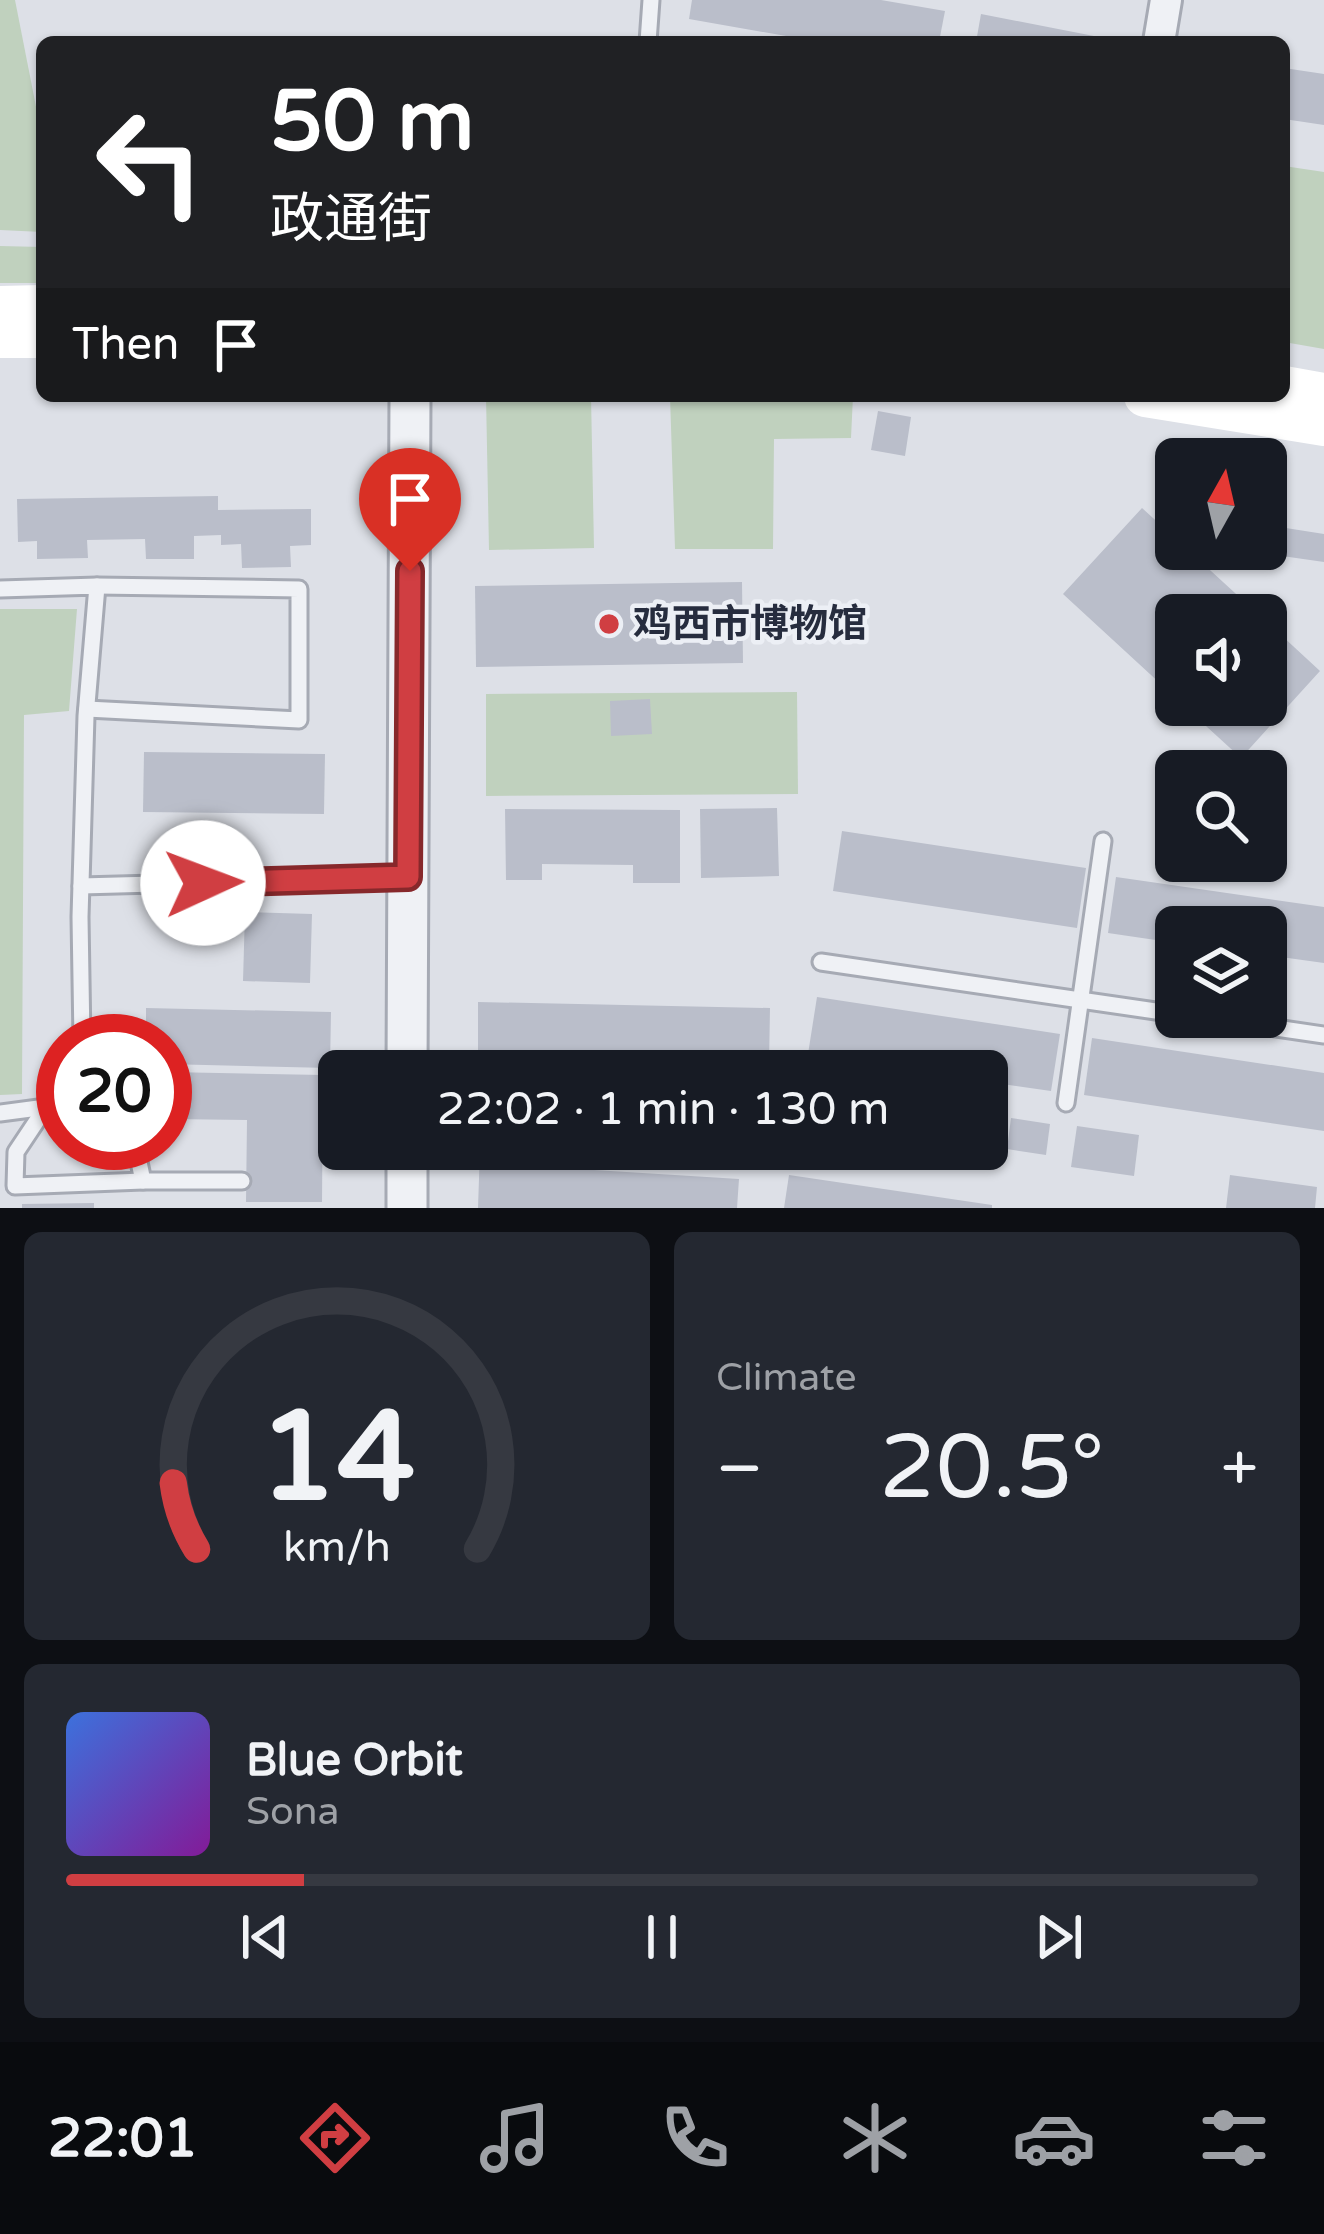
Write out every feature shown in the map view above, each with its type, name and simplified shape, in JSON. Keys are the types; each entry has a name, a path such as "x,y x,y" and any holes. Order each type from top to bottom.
{"main road":[{"path":"0,307 36,306"},
{"path":"0,338 36,337"},
{"path":"1290,389 1324,394"},
{"path":"1182,402 1324,425"}],"street":[{"path":"1160,36 1166,0"},
{"path":"407,1050 410,402"},
{"path":"407,1170 407,1208"}],"lane":[{"path":"648,36 651,0"},
{"path":"82,1014 87,709 98,586"},
{"path":"0,589 299,589 299,720 87,709"},
{"path":"1066,1102 1103,841"},
{"path":"81,886 408,877"},
{"path":"821,962 1155,1010"},
{"path":"1287,1030 1324,1035"},
{"path":"0,1113 36,1108"},
{"path":"36,1122 16,1152 15,1186 242,1181"},
{"path":"141,1170 143,1181"}],"green space":[{"path":"0,0 15,0 36,107 36,232 0,230"},
{"path":"1290,167 1324,172 1324,349 1290,343"},
{"path":"0,246 36,247 36,283 0,283"},
{"path":"486,402 591,402 594,548 489,550"},
{"path":"670,402 853,402 851,438 774,439 773,549 675,549"},
{"path":"0,609 77,609 69,711 24,715 22,1094 0,1095"},
{"path":"797,692 798,794 486,796 486,694"}],"building":[{"path":"692,0 881,0 945,11 940,36 786,36 689,19"},
{"path":"981,14 1094,36 977,36"},
{"path":"1290,69 1324,74 1324,125 1290,120"},
{"path":"878,411 911,417 905,456 871,450"},
{"path":"218,496 218,510 311,509 311,545 290,546 291,567 242,568 241,544 221,545 221,535 194,536 194,559 146,559 145,539 87,540 88,558 37,559 37,541 18,542 17,499"},
{"path":"1142,508 1155,520 1155,570 1210,570 1236,594 1155,594 1155,679 1063,594"},
{"path":"1287,528 1324,534 1324,562 1287,557"},
{"name":"鸡西市博物馆","path":"742,582 743,663 476,667 475,586"},
{"path":"1287,640 1320,671 1287,707"},
{"path":"650,699 652,734 611,736 610,701"},
{"path":"1206,726 1270,726 1248,750 1232,750"},
{"path":"144,752 325,754 324,814 143,812"},
{"path":"777,808 779,876 701,878 700,809"},
{"path":"505,809 680,810 680,883 633,883 633,865 542,864 542,880 506,880"},
{"path":"842,831 1086,868 1077,928 833,891"},
{"path":"1116,877 1324,907 1324,963 1287,958 1287,906 1155,906 1155,940 1108,933"},
{"path":"245,912 312,914 310,983 243,981"},
{"path":"817,997 1060,1034 1051,1091 1008,1085 1008,1050 809,1050"},
{"path":"478,1002 770,1008 769,1050 478,1050"},
{"path":"146,1008 331,1012 330,1050 318,1050 318,1068 192,1065 192,1014 146,1014"},
{"path":"1092,1038 1324,1073 1324,1131 1084,1095"},
{"path":"192,1072 318,1075 322,1202 246,1202 247,1120 192,1119"},
{"path":"1011,1118 1050,1124 1046,1155 1008,1149"},
{"path":"1077,1126 1139,1135 1134,1176 1071,1167"},
{"path":"479,1170 594,1170 739,1179 737,1208 478,1208"},
{"path":"789,1175 992,1205 992,1208 784,1208"},
{"path":"1230,1175 1317,1187 1315,1208 1226,1208"},
{"path":"94,1203 94,1208 22,1208 22,1204"}],"place":[{"name":"鸡西市博物馆","path":"609,624"}],"route":[{"path":"203,883 408,877 410,571"}]}
